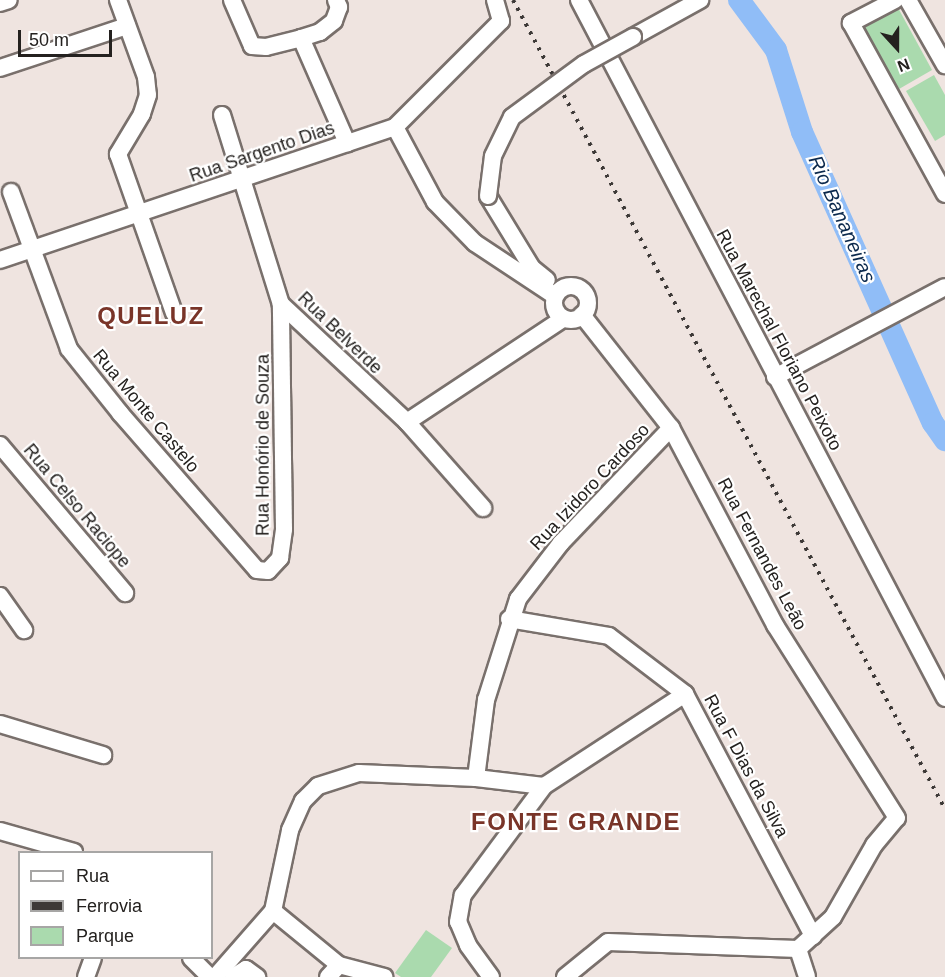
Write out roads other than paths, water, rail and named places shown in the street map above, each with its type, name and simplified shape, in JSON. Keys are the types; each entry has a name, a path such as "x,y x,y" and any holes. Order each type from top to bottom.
{"street":[{"path":"0,3 9,0"},
{"path":"118,0 146,76 148,95 142,114 118,154 174,313"},
{"path":"232,0 252,46 266,47 320,32 334,21 339,7 336,0"},
{"name":"Rua Sargento Dias","path":"0,260 242,181 395,127 501,21 495,0"},
{"name":"Rua Marechal Floriano Peixoto","path":"579,0 945,698"},
{"path":"557,293 532,268 488,196 493,156 512,117 537,95 584,64 700,0"},
{"path":"895,0 850,23 945,194"},
{"path":"908,0 945,65"},
{"path":"0,68 127,26"},
{"path":"301,38 347,144"},
{"name":"Rua Belverde","path":"222,115 281,304 407,423 483,508"},
{"path":"395,127 435,202 475,243 557,293"},
{"name":"Rua Monte Castelo","path":"11,192 61,331 84,369 257,570"},
{"path":"407,423 564,318 582,315 587,303 583,291 571,286 557,293"},
{"path":"775,377 945,287"},
{"path":"557,293 555,309 564,318"},
{"name":"Rua Honório de Souza","path":"257,570 268,571 280,558 284,529 281,304"},
{"name":"Rua Fernandes Leão","path":"582,315 671,428 775,625 897,818 874,844 833,917 813,936"},
{"name":"Rua Izidoro Cardoso","path":"476,778 486,700 509,619 518,599 561,543 671,428"},
{"name":"Rua Celso Raciope","path":"0,445 125,593"},
{"path":"0,596 24,630"},
{"name":"Rua F Dias da Silva","path":"509,619 609,636 685,694 813,936"},
{"path":"491,977 468,945 458,922 464,895 544,786 685,694"},
{"path":"0,723 103,755"},
{"path":"215,977 273,911 290,830 303,801 318,786 359,773 476,778 544,786"},
{"path":"0,831 70,851"},
{"path":"273,911 333,971 384,977"},
{"path":"565,977 608,942 798,949 813,936"},
{"path":"798,949 807,977"},
{"path":"86,977 92,959"},
{"path":"193,959 210,977"}],"waterway":[{"name":"Rio Bananeiras","path":"739,0 776,50 802,132 933,423 945,440"}],"railway":[{"path":"513,0 945,809"}],"district":[{"name":"QUELUZ","path":"151,316"},
{"name":"FONTE GRANDE","path":"576,822"}]}
